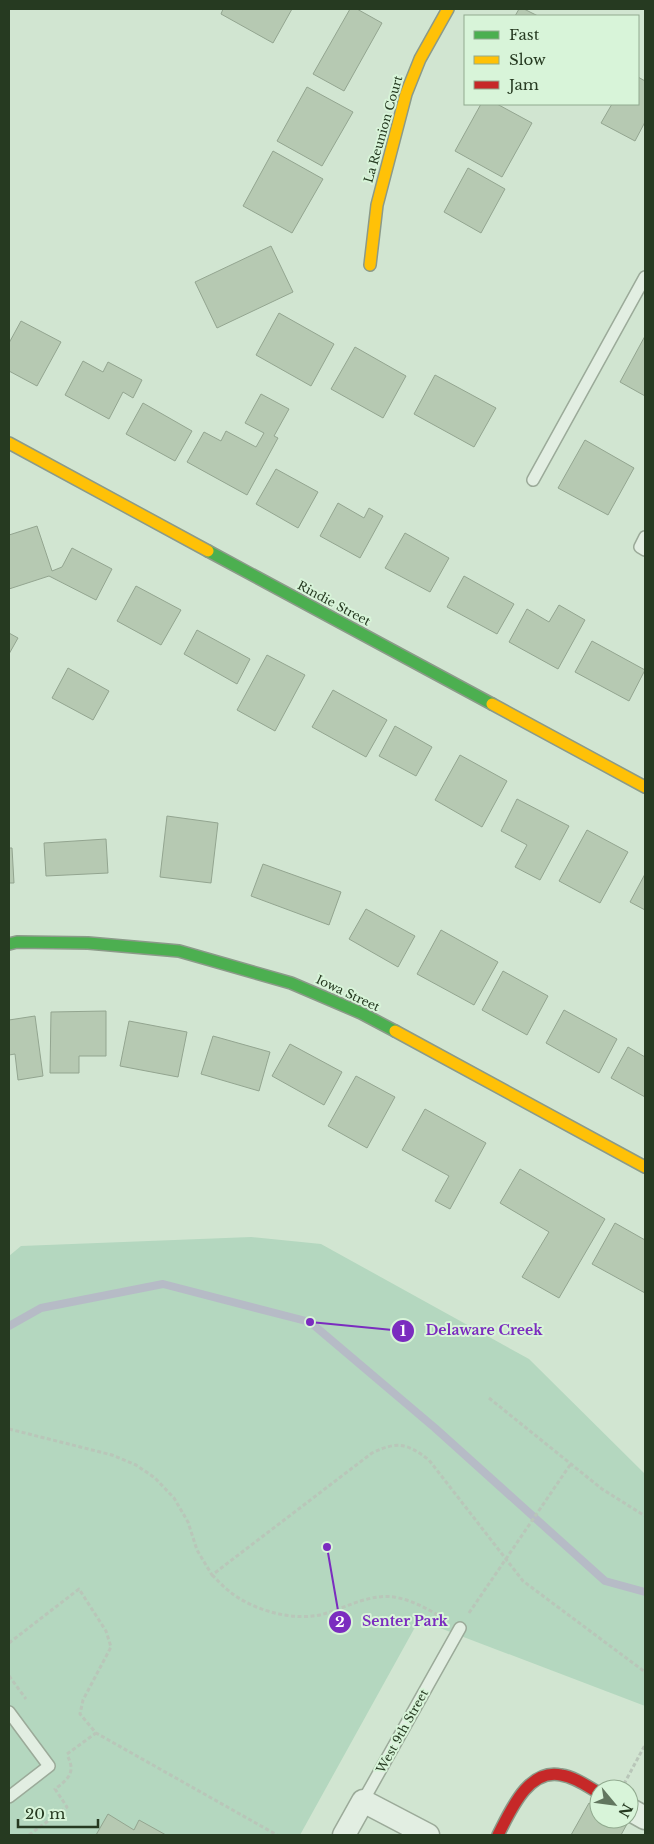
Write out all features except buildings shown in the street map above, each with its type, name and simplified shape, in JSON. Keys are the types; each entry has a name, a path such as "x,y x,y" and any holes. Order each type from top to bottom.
{"street":[{"name":"La Reunion Court","path":"370,265 377,204 406,94 420,59 448,9"},
{"name":"Rindie Street","path":"9,443 645,787"},
{"name":"Iowa Street","path":"9,944 17,942 88,942 179,951 291,983 361,1013 645,1167"},
{"path":"498,1835 515,1804 538,1778 556,1774 589,1788"},
{"name":"West 9th Street","path":"344,1835 363,1801"},
{"path":"363,1801 428,1835"}],"lane":[{"path":"533,480 645,277"},
{"path":"645,537 640,547 645,550"},
{"name":"West 9th Street","path":"363,1801 460,1628"},
{"path":"9,1712 49,1766 9,1797"}],"path":[{"path":"489,1398 570,1465 602,1489 645,1516"},
{"path":"9,1429 112,1455 136,1465 155,1478 174,1498 188,1522 197,1550 212,1575 229,1592 248,1603 274,1612 301,1617 325,1614 376,1597 393,1597 410,1601 460,1628 486,1586 506,1561 570,1465"},
{"path":"212,1575 372,1453 397,1444 414,1448 429,1460 523,1581 645,1672"},
{"path":"9,1643 79,1589 106,1631 111,1647 83,1700 80,1714 96,1732 277,1835"},
{"path":"67,1754 96,1732"},
{"path":"626,1779 645,1745"}],"green space":[{"path":"251,1237 321,1244 529,1359 645,1474 645,1706 419,1620 300,1835 9,1835 9,1256 21,1246"}],"waterway":[{"path":"9,1326 41,1308 163,1284 310,1322 435,1428 605,1581 645,1592"}],"traffic: fast":[{"path":"208,551 492,704"},
{"path":"9,944 17,942 88,943 179,951 291,983 361,1013 395,1031"}],"traffic: slow":[{"path":"370,265 377,205 406,94 420,59 448,9"},
{"path":"9,443 208,551"},
{"path":"492,704 645,787"},
{"path":"395,1031 645,1167"}],"traffic: jam":[{"path":"498,1835 522,1794 539,1778 549,1775 561,1775 589,1787"}],"place":[{"name":"Delaware Creek","path":"310,1322"},
{"name":"Senter Park","path":"327,1547"}]}
